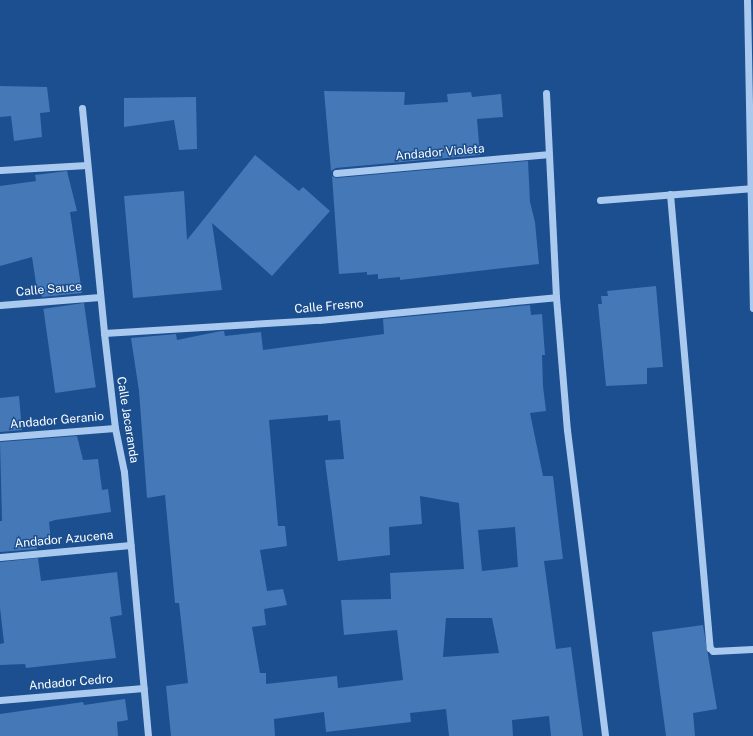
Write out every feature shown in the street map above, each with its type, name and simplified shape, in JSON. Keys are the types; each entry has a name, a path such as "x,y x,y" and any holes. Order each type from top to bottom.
{"street":[{"path":"747,0 753,308"},
{"path":"546,93 547,154 556,297 567,430 605,736"},
{"name":"Calle Jacaranda","path":"82,108 104,333 115,428 124,472 148,736"},
{"name":"Andador Violeta","path":"336,173 547,154"},
{"path":"0,170 87,165"},
{"path":"600,200 750,188"},
{"path":"670,194 710,648 713,651 753,649"},
{"name":"Calle Sauce","path":"0,305 100,297"},
{"name":"Calle Fresno","path":"104,333 318,320 556,297"},
{"name":"Andador Geranio","path":"0,437 115,428"},
{"name":"Andador Azucena","path":"0,557 130,545"},
{"name":"Andador Cedro","path":"0,700 143,688"}],"building":[{"path":"0,86 47,87 50,112 40,113 42,137 14,141 11,116 0,117"},
{"path":"324,91 405,92 404,105 448,102 447,94 471,92 472,97 501,94 503,117 477,119 480,155 336,168 331,171"},
{"path":"196,97 197,149 179,150 174,120 124,127 124,98"},
{"path":"255,155 299,191 303,187 330,211 272,276 212,223 222,290 133,298 124,196 184,191 187,240"},
{"path":"528,161 530,202 535,222 539,264 400,280 400,277 378,279 378,274 367,275 367,272 339,274 332,176 336,178"},
{"path":"67,171 77,211 70,212 82,293 42,297 41,290 37,290 32,257 0,266 0,186 36,181 35,175"},
{"path":"656,286 663,367 647,368 647,384 606,386 598,304 602,304 601,296 608,296 607,291"},
{"path":"84,303 96,387 55,393 43,309"},
{"path":"530,305 531,315 542,314 545,355 542,355 543,386 546,411 530,413 543,476 553,476 563,559 544,561 556,649 571,647 583,736 551,736 549,716 512,720 513,736 449,736 446,709 410,713 411,722 326,732 324,712 274,719 275,736 171,736 166,686 188,683 179,603 175,603 165,495 147,498 139,391 131,338 176,334 177,340 221,331 224,331 225,336 261,332 263,350 384,334 383,319","holes":["328,415 328,421 340,420 344,459 325,460 338,561 390,555 389,527 422,524 420,496 459,503 464,569 390,573 391,599 341,600 344,635 397,630 403,680 338,688 337,676 266,684 266,673 260,673 252,627 266,625 264,609 287,605 283,589 267,591 260,550 287,546 285,526 278,526 269,420","515,527 518,567 482,571 478,530","446,618 492,618 499,653 443,657"]},
{"path":"19,396 22,430 0,432 0,398"},
{"path":"77,436 83,460 98,459 102,490 108,489 111,512 49,522 51,540 36,542 37,549 0,552 0,521 2,521 0,442"},
{"path":"38,558 41,581 117,572 122,615 110,617 116,658 26,668 25,664 0,665 0,644 4,643 0,608 0,562"},
{"path":"703,625 717,709 693,713 695,736 666,736 652,632"},
{"path":"125,699 128,720 117,722 118,736 0,736 0,714 83,702 84,705"}]}
